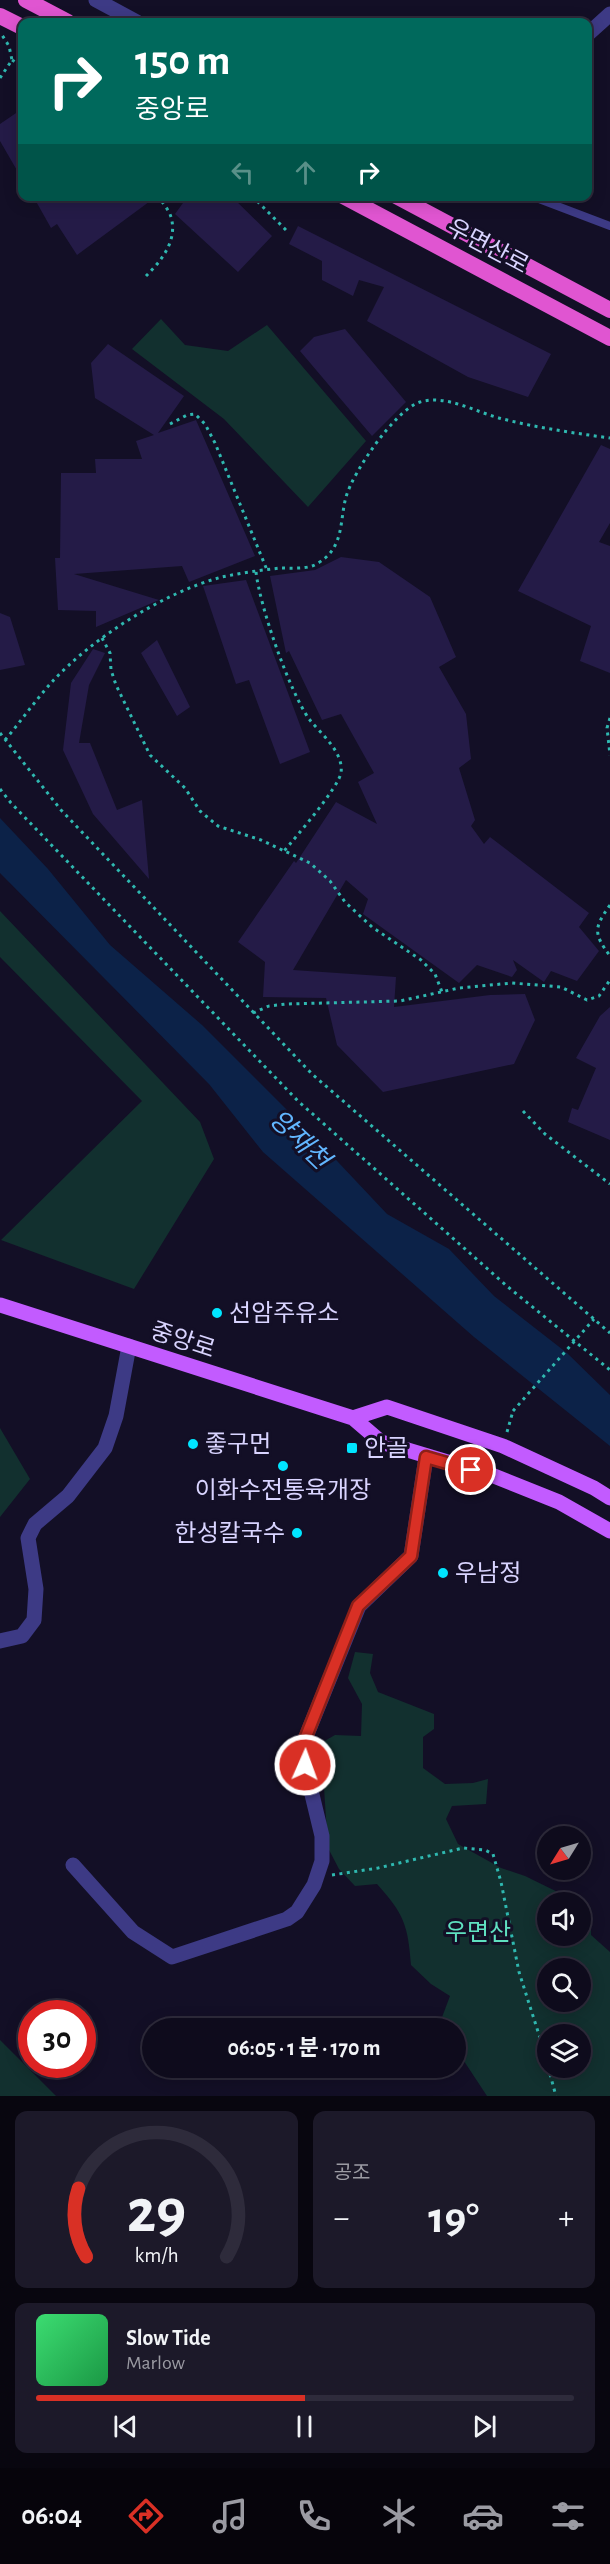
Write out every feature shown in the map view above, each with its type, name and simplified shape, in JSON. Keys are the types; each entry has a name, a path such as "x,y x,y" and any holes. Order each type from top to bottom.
{"highway":[{"path":"26,0 60,18"},
{"path":"0,16 18,25"},
{"name":"우면산로","path":"352,201 610,338"},
{"name":"우면산로","path":"405,201 610,310"}],"main road":[{"name":"중앙로","path":"0,1305 353,1418 381,1442 494,1476 559,1502 610,1531"},
{"path":"353,1418 387,1407 503,1446 594,1488 610,1498"}],"street":[{"path":"96,0 130,18"},
{"path":"592,30 610,14"},
{"path":"0,1641 22,1636 34,1620 36,1588 28,1538 35,1524 68,1496 105,1448 116,1416 129,1346"},
{"path":"73,1865 133,1932 172,1957 287,1919 297,1912 314,1885 322,1861 322,1836 301,1749 358,1606 411,1556 426,1457"}],"lane":[{"path":"544,201 610,226"}],"path":[{"path":"0,78 12,60 9,46 2,35"},
{"path":"12,60 18,64"},
{"path":"146,276 161,261 172,238 171,216 161,201"},
{"path":"257,201 288,232"},
{"path":"5,740 51,683 102,638 124,624 207,581 255,571 313,566 326,557 342,530 346,496 360,469 378,440 395,420 416,403 433,399 502,419 610,438"},
{"path":"170,424 187,415 195,414 204,424 215,443 267,570"},
{"path":"255,571 293,691 309,718 330,743 341,761 341,775 322,804 284,851"},
{"path":"102,638 110,653 111,670 116,685 131,721 150,755 184,788 200,811 218,826 310,863 330,881 345,902 372,927 421,960 435,974 442,992"},
{"path":"610,718 607,728 610,755"},
{"path":"0,733 61,810 312,1074 610,1333"},
{"path":"0,789 27,820 298,1101 508,1287 610,1370"},
{"path":"610,905 597,923 596,932 610,956"},
{"path":"254,1013 269,1006 400,1001 459,988 512,983 561,987 587,1000 599,996 610,980"},
{"path":"523,1111 545,1134 610,1184"},
{"path":"503,1446 513,1411 594,1319"},
{"path":"330,1875 378,1868 463,1848 485,1850 493,1854 519,1972 537,2030"},
{"path":"551,2078 556,2096"}],"green space":[{"path":"161,319 185,345 228,351 267,325 366,441 308,507 224,419 132,349"},
{"path":"0,911 200,1122 214,1159 134,1289 1,1240 142,1101 0,957"},
{"path":"0,1428 30,1479 0,1517"},
{"name":"우면산","path":"355,1652 373,1654 370,1673 378,1692 434,1714 434,1729 423,1737 423,1768 445,1784 473,1783 488,1779 486,1804 452,1806 446,1819 458,1844 501,1868 525,1876 558,1892 537,1892 537,1946 591,1946 591,1935 610,1952 610,2096 487,2096 466,2064 466,2018 442,2018 450,1996 431,1984 411,1965 406,1930 399,1912 377,1884 355,1886 339,1869 328,1848 321,1743 335,1735 361,1736 362,1704 348,1678"},
{"path":"0,2040 18,2058 18,2078 38,2078 56,2096 0,2096"}],"water":[{"name":"양재천","path":"0,818 48,869 110,945 202,1025 322,1145 387,1214 449,1249 494,1296 567,1353 610,1395 610,1446 474,1337 263,1152 209,1084 0,873"}],"building":[{"path":"18,112 18,172 0,141 0,124"},
{"path":"36,201 150,201 77,255 57,224 51,228"},
{"path":"184,201 236,201 272,236 238,272 175,214"},
{"path":"298,226 551,354 528,397 468,377 367,321 384,287 359,280 353,296 322,280 322,261 289,244"},
{"path":"345,329 406,402 372,436 300,351 314,337"},
{"path":"108,344 184,396 158,433 196,420 255,556 189,582 182,566 74,574 159,600 96,627 96,611 58,610 55,558 60,558 61,473 96,473 95,459 142,459 136,441 154,435 95,398 91,363"},
{"path":"601,445 610,449 610,523 599,542 610,546 610,673 580,661 591,626 518,591"},
{"path":"341,557 379,562 430,597 456,657 439,667 466,714 471,759 459,768 475,820 471,826 484,844 490,837 589,913 579,927 599,951 577,981 551,971 544,982 513,960 517,970 512,977 477,965 459,983 363,914 368,899 346,880 293,970 396,977 394,1007 490,995 525,994 535,1020 514,1064 383,1092 337,1045 326,998 263,997 265,962 238,942 294,861 296,863 336,802 377,824 358,782 374,773 341,714 322,720 289,651 286,653 270,576 315,570"},
{"path":"246,580 310,752 280,764 249,680 236,684 203,586"},
{"path":"0,613 10,617 25,665 0,670"},
{"path":"157,640 190,707 177,716 141,653"},
{"path":"93,649 105,653 89,685 79,743 90,743 117,810 142,800 149,879 93,814 63,750 71,683"},
{"path":"610,1007 610,1140 568,1122 572,1108 578,1110 596,1068 576,1058 600,1016"}],"place":[{"name":"선암주유소","path":"217,1313"},
{"name":"좋구먼","path":"193,1444"},
{"name":"안골","path":"352,1448"},
{"name":"이화수전통육개장","path":"283,1466"},
{"name":"한성칼국수","path":"297,1533"},
{"name":"우남정","path":"443,1573"}],"route":[{"path":"305,1765 301,1749 358,1606 411,1556 426,1457 471,1470"}]}
